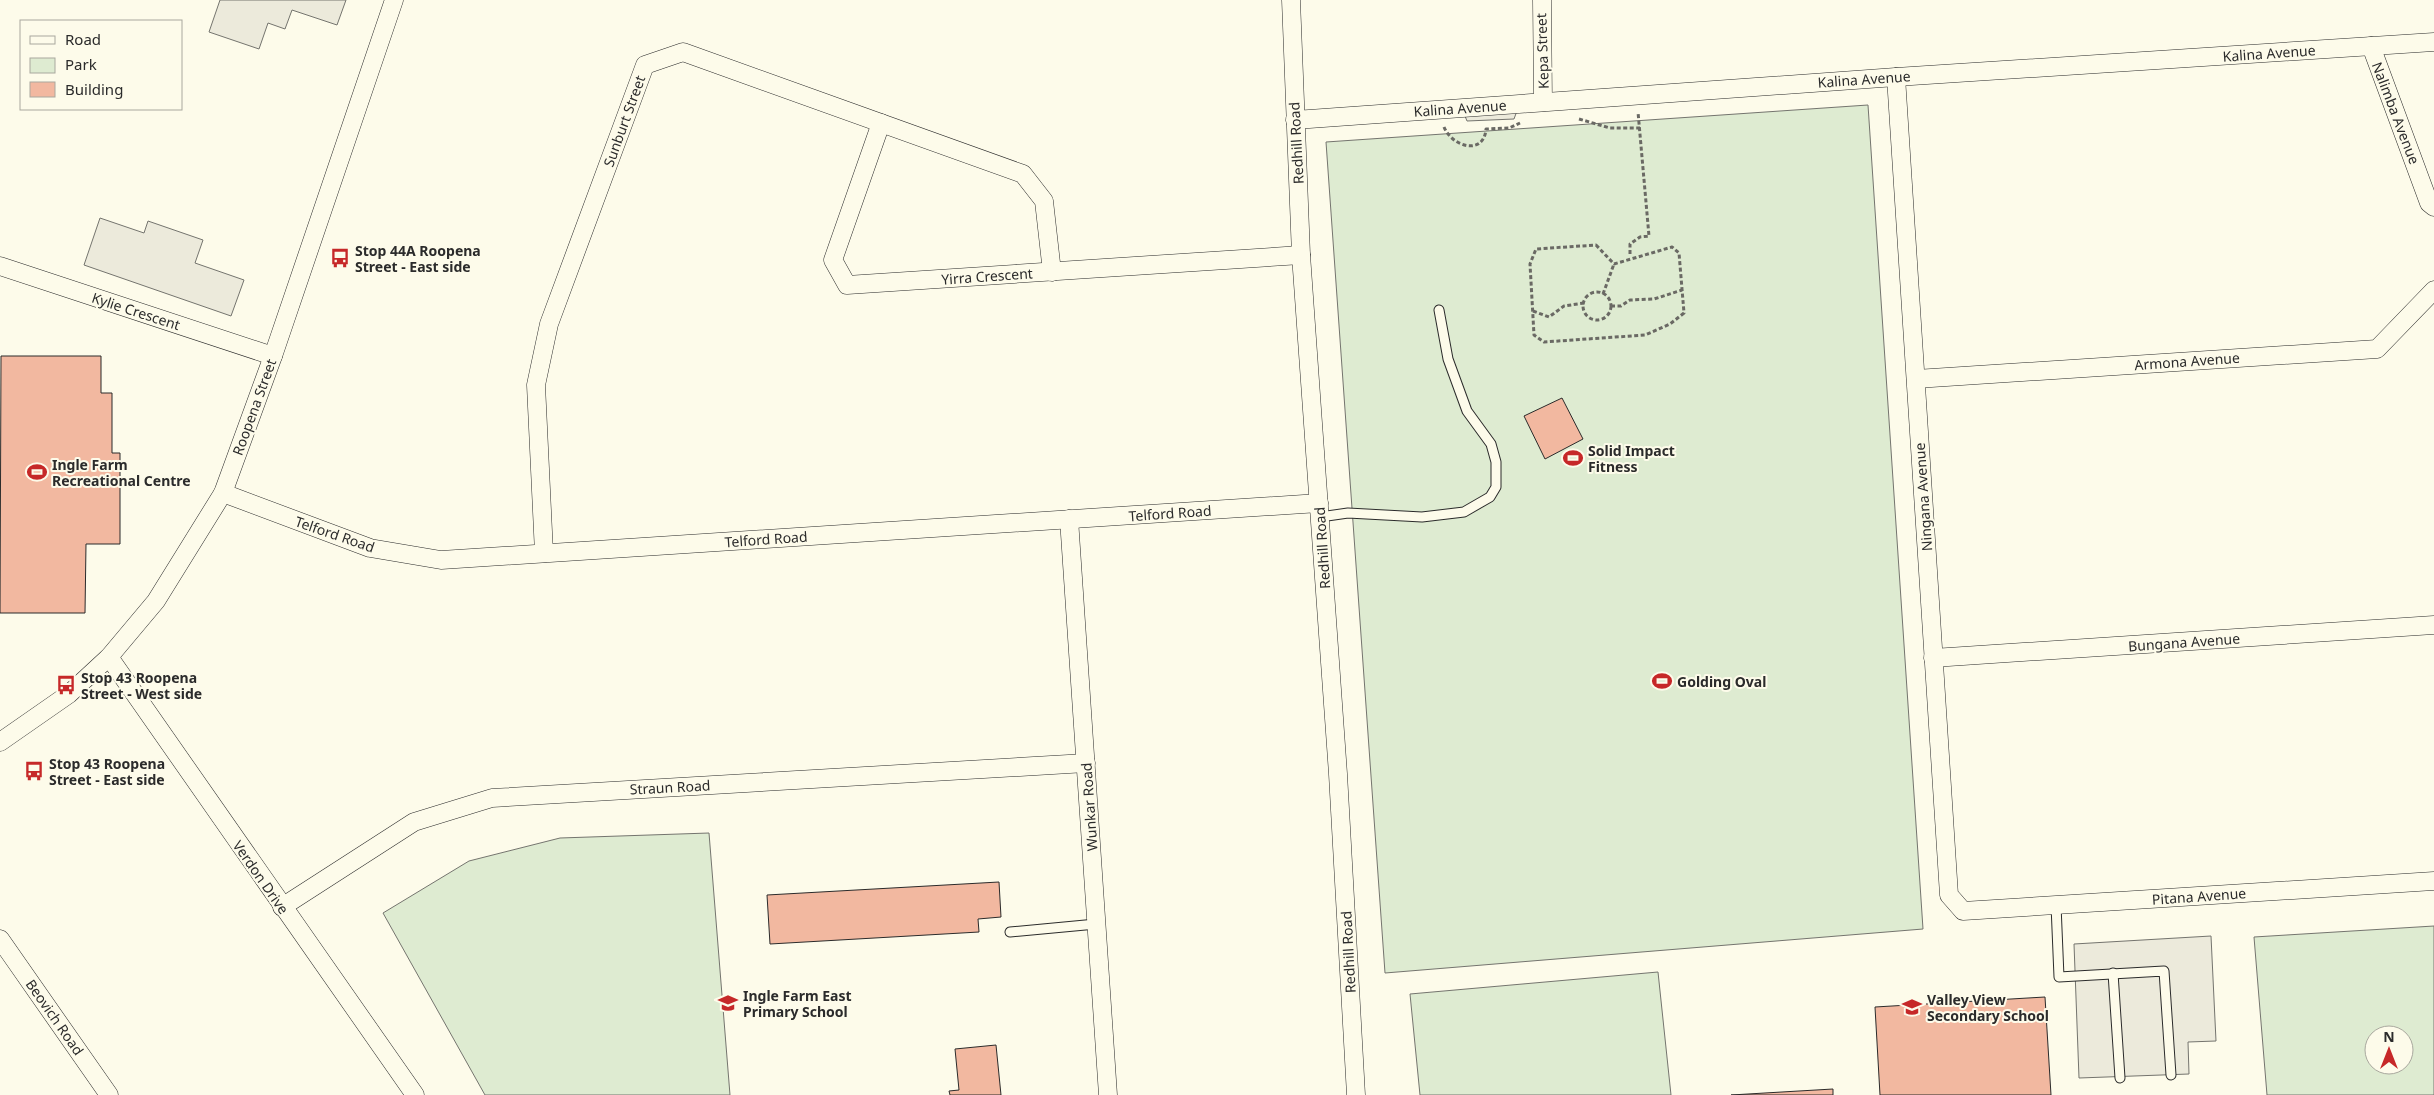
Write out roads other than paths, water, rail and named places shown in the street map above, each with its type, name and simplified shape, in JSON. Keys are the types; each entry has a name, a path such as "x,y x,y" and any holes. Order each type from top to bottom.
{"street":[{"name":"Roopena Street","path":"0,742 69,694 109,657 156,601 223,493 273,356 394,0"},
{"name":"Kepa Street","path":"1542,0 1543,102"},
{"name":"Redhill Road","path":"1289,1 1301,255 1320,510 1356,1095"},
{"name":"Kalina Avenue","path":"1295,120 1896,77 2434,42"},
{"name":"Nalimba Avenue","path":"2371,46 2429,202 2434,207"},
{"name":"Sunburt Street","path":"544,553 536,385 549,324 645,65 683,52 1023,174 1044,201 1052,272"},
{"name":"Ningana Avenue","path":"1896,77 1949,894 1963,911"},
{"name":"Yirra Crescent","path":"881,123 833,260 847,285 1301,255"},
{"name":"Kylie Crescent","path":"0,266 273,356"},
{"name":"Armona Avenue","path":"1916,379 2377,349 2434,290"},
{"name":"Telford Road","path":"223,493 370,548 441,560 1069,519 1320,510"},
{"name":"Wunkar Road","path":"1069,519 1108,1095"},
{"name":"Bungana Avenue","path":"1933,658 2434,625"},
{"name":"Verdon Drive","path":"109,657 415,1095"},
{"name":"Straun Road","path":"282,907 414,822 492,798 1086,763"},
{"name":"Pitana Avenue","path":"1963,911 2434,880"},
{"name":"Beovich Road","path":"0,939 109,1095"}],"lane":[{"path":"1320,510 1422,518 1464,512 1490,497 1496,487 1496,462 1490,444 1467,411 1448,359 1439,310"},
{"path":"2056,905 2060,977 2164,971 2171,1075"},
{"path":"1010,932 1096,924"},
{"path":"2113,973 2120,1078"}],"place":[{"name":"Stop 44A Roopena Street - East side","path":"340,258"},
{"name":"Solid Impact Fitness","path":"1573,458"},
{"name":"Ingle Farm Recreational Centre","path":"37,472"},
{"name":"Golding Oval","path":"1662,681"},
{"name":"Stop 43 Roopena Street - West side","path":"66,685"},
{"name":"Stop 43 Roopena Street - East side","path":"34,771"},
{"name":"Ingle Farm East Primary School","path":"728,1003"},
{"name":"Valley View Secondary School","path":"1912,1007"}]}
